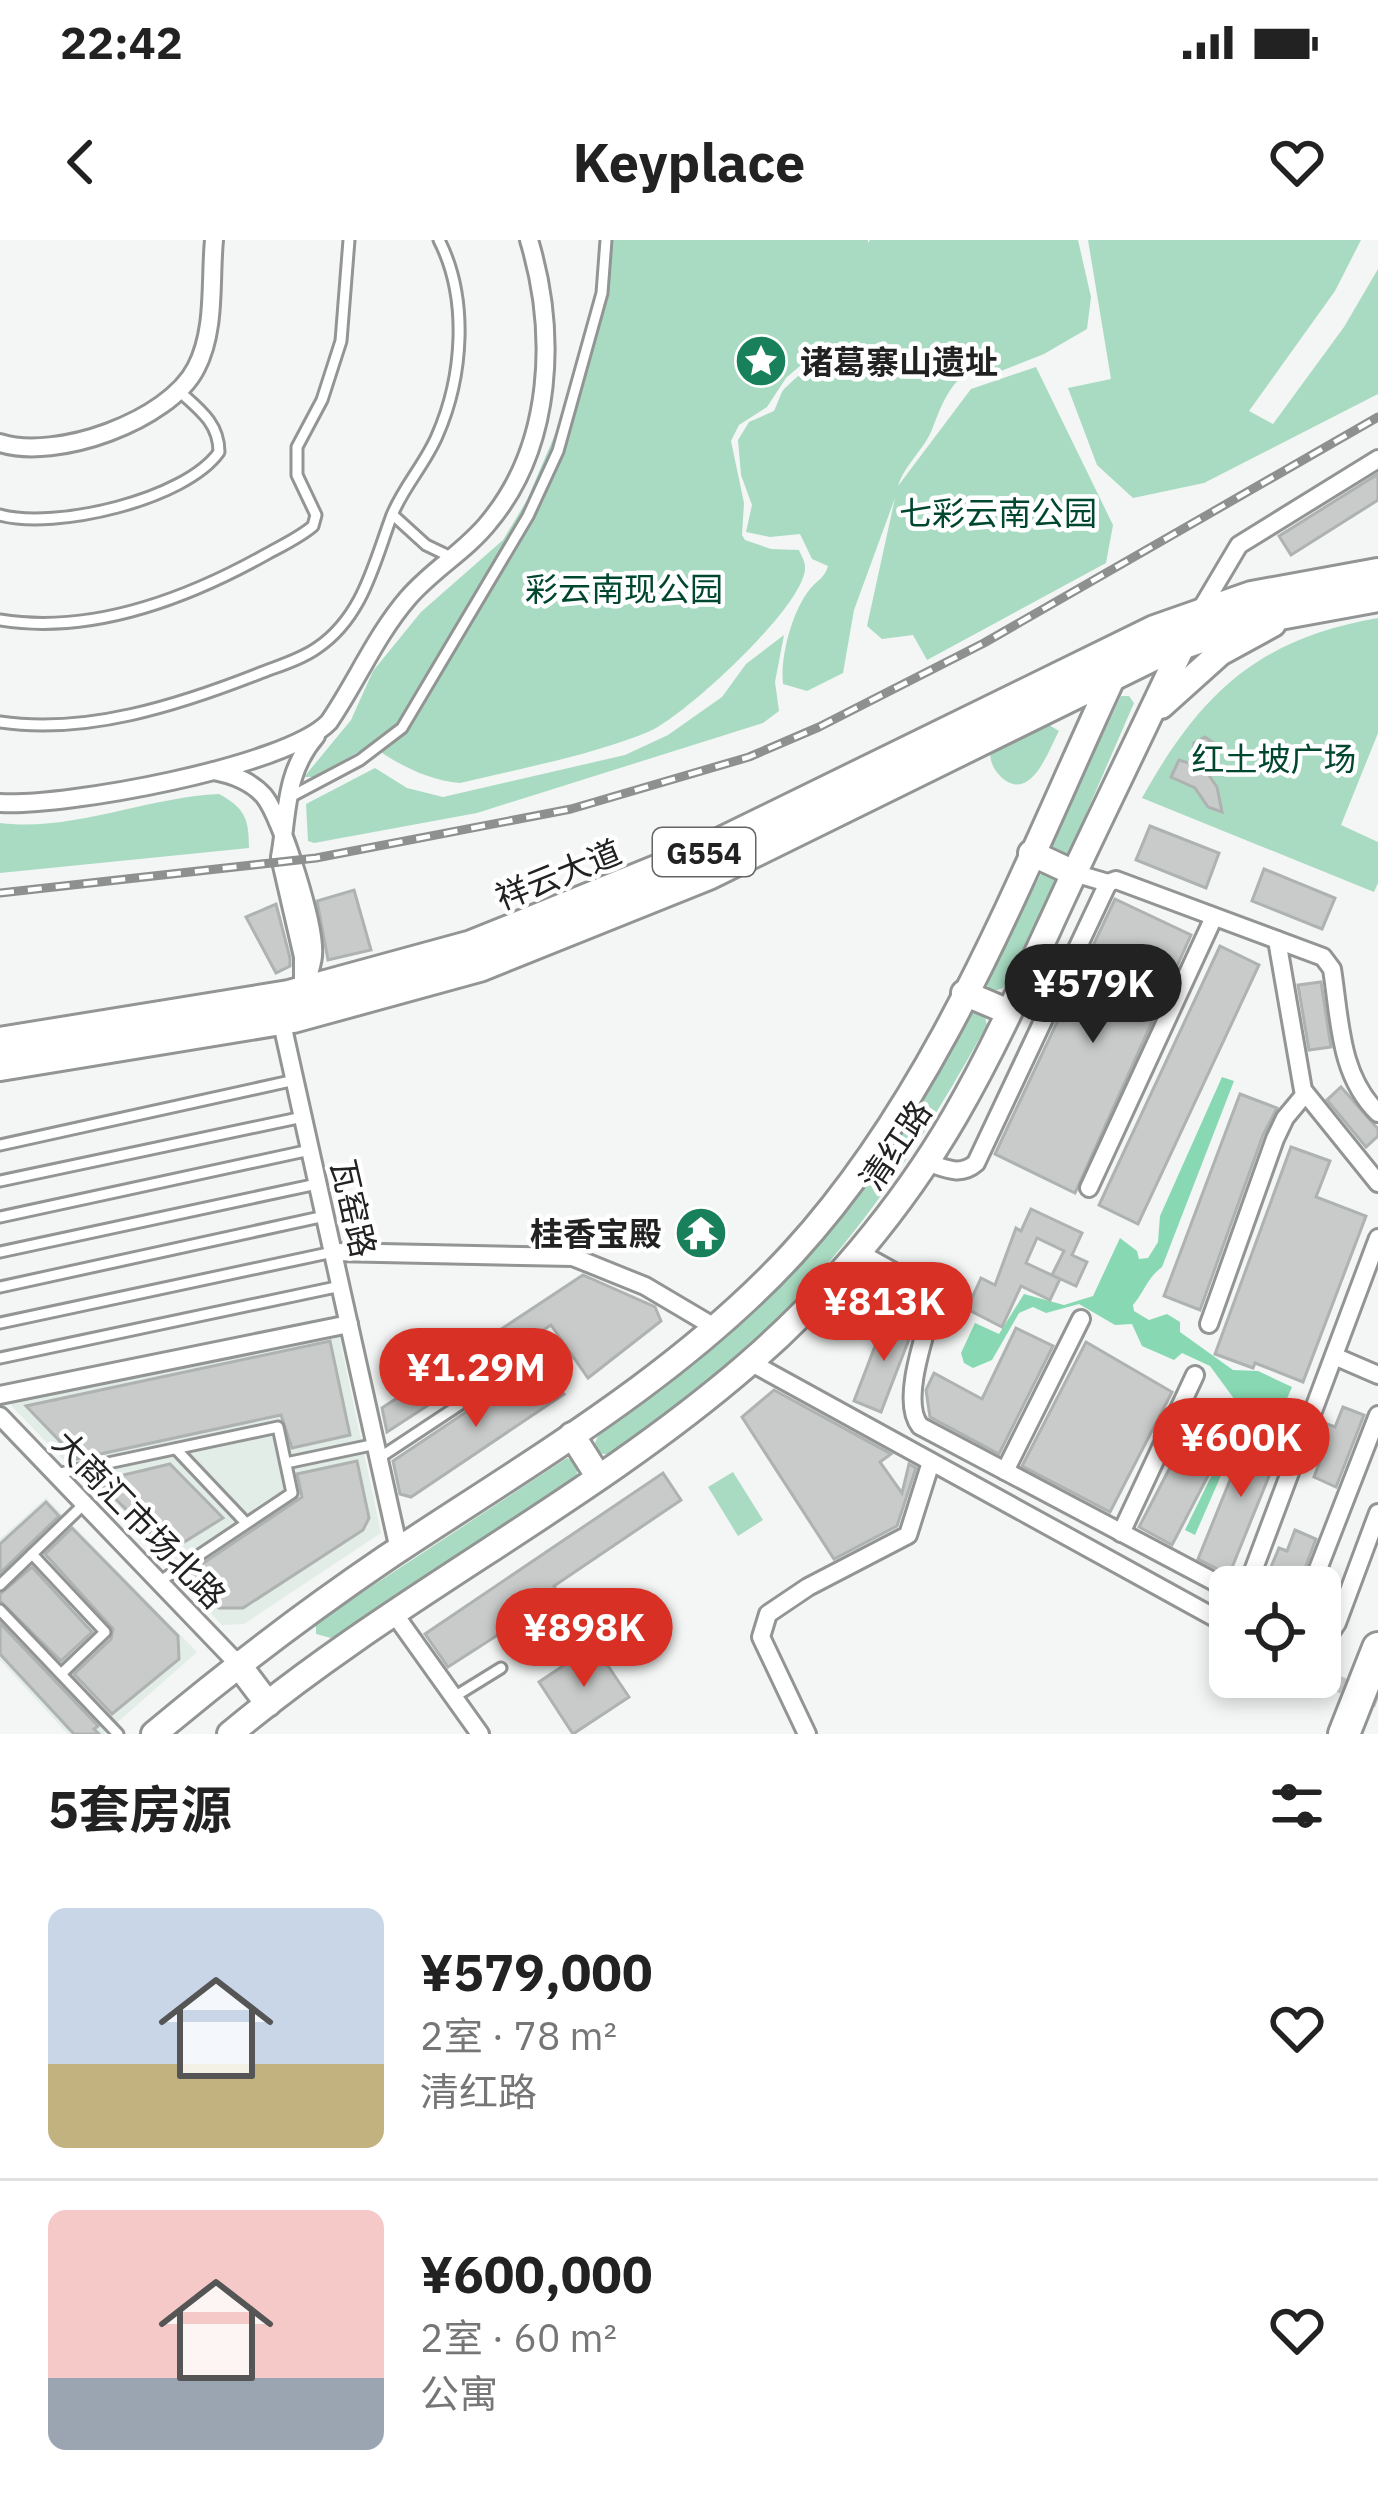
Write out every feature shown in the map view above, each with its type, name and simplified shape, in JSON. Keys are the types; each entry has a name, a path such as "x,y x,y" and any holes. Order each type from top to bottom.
{"highway":[{"name":"祥云大道","path":"0,1065 281,1019 478,966 653,898 855,803 1115,672 1191,628 1294,587 1378,574"},
{"name":"祥云大道","path":"0,1043 303,993 472,946 645,878 1129,642 1378,596"},
{"path":"281,1019 303,993"},
{"path":"1344,1734 1378,1648"}],"main road":[{"path":"1142,732 1178,688 1220,652 1269,626 1334,601"},
{"name":"清红路","path":"230,1734 393,1612 598,1476 750,1362 858,1252 956,1116 1191,628"},
{"name":"清红路","path":"154,1734 237,1663 572,1435 716,1328 792,1254 871,1157 917,1085 1129,642"},
{"path":"1031,853 1074,873"},
{"path":"964,993 1009,1012"},
{"path":"572,1435 598,1476"},
{"path":"237,1663 268,1704"}],"street":[{"path":"0,443 33,449 89,439 179,391 196,368 206,341 214,240"},
{"path":"303,993 303,958 280,857 286,800 297,765 397,612 502,505 523,470 535,435 544,353 541,298 529,240"},
{"path":"1191,628 1239,545 1378,459"},
{"path":"0,803 40,804 100,796 288,747 321,730"},
{"path":"208,770 231,775 256,789 273,810 283,842"},
{"path":"1074,873 1108,883 1116,880 1328,961 1347,1066 1378,1113"},
{"path":"926,1162 955,1172 968,1171 976,1163 1108,883"},
{"path":"1089,1188 1214,917"},
{"path":"1277,940 1296,1068 1306,1094 1378,1184"},
{"name":"瓦窑路","path":"281,1019 399,1550"},
{"path":"1209,1324 1275,1139 1285,1118 1306,1094"},
{"path":"1254,1566 1378,1238"},
{"path":"333,1252 573,1257 625,1276 716,1328"},
{"path":"858,1252 936,1295 911,1394 915,1421 1209,1579"},
{"path":"1005,1471 1081,1318"},
{"path":"0,1395 349,1324"},
{"path":"1334,1356 1378,1375"},
{"path":"750,1362 1209,1614"},
{"path":"1121,1533 1196,1375"},
{"path":"1319,1566 1378,1415"},
{"name":"大商汇市场北路","path":"0,1416 237,1663"},
{"path":"807,1734 761,1637 768,1614 808,1587 908,1535 931,1462"},
{"path":"1341,1611 1378,1513"},
{"path":"393,1612 481,1734"}],"lane":[{"path":"0,620 51,624 145,609 227,577 313,526 316,515 298,476 298,447 322,400 341,341 349,240"},
{"path":"0,722 58,725 151,709 209,693 318,648 352,614 369,583 393,515 437,436 456,378 457,307 440,240"},
{"path":"286,800 360,760 402,728 528,516 558,451 595,319 606,240"},
{"path":"0,515 31,521 67,519 161,490 196,473 219,452 218,434 208,417 179,391"},
{"path":"393,515 426,545 452,558"},
{"path":"0,1145 295,1080"},
{"path":"0,1181 303,1117"},
{"path":"0,1217 310,1150"},
{"path":"0,1252 318,1184"},
{"path":"0,1287 325,1216"},
{"path":"0,1322 333,1252"},
{"path":"0,1358 340,1286"},
{"path":"286,1463 377,1451 547,1347"},
{"path":"56,1474 278,1427 292,1493 159,1582"},
{"path":"176,1449 246,1523"},
{"path":"0,1585 84,1504"},
{"path":"32,1554 105,1632 61,1674"},
{"path":"0,1610 118,1734"},
{"path":"454,1697 501,1668"}],"shaded area":[{"path":"1222,1077 1234,1081 1162,1267 1133,1305 1134,1311 1149,1320 1167,1314 1180,1322 1180,1332 1233,1370 1258,1371 1292,1387 1283,1408 1266,1403 1250,1409 1195,1535 1185,1530 1243,1411 1210,1366 1182,1353 1174,1360 1142,1346 1132,1324 1115,1325 1079,1304 1046,1313 1033,1307 1019,1313 992,1360 973,1368 964,1363 961,1353 975,1323 999,1334 1024,1294 1064,1305 1093,1296 1120,1238 1137,1251 1139,1259 1148,1258 1158,1242 1160,1216"},
{"path":"338,1331 381,1533 244,1624 222,1625 5,1399"},
{"path":"46,1498 197,1652 104,1734 68,1734 0,1660 0,1539"}],"green space":[{"path":"604,240 1078,240 1091,297 1087,329 1001,371 978,365 961,377 898,486 971,389 1036,367 1113,525 1106,563 927,660 913,635 882,639 867,626 895,498 854,610 843,673 807,691 783,684 783,661 793,622 828,566 812,559 800,534 770,537 746,532 752,505 741,475 738,440 749,422 774,411 785,388 831,352 827,349 815,353 786,378 767,407 739,425 731,441 744,503 742,535 771,549 799,550 805,567 800,584 765,632 687,706 665,723 626,740 460,783 413,770 370,745 315,777 304,777 351,720 373,671 421,612 503,540 527,500 559,425 598,281"},
{"path":"1088,240 1361,240 1335,291 1249,411 1273,424 1344,327 1378,269 1378,394 1204,483 1133,498 1097,465 1068,388 1111,379"},
{"name":"红土坡广场","path":"1378,618 1378,733 1341,825 1378,842 1374,892 1142,798 1186,729 1236,677 1298,640"},
{"path":"784,635 775,682 779,711 763,723 477,813 308,841 306,804 375,768 407,788 443,797 625,755 668,735 722,697 746,664"},
{"path":"1121,696 1129,696 1134,703 1069,853 1059,854 1051,845"},
{"path":"1041,720 1059,731 1030,780 1012,784 996,771 990,751"},
{"path":"219,794 244,815 249,848 0,873 0,823 55,823"},
{"path":"1043,870 1053,873 1056,883 1006,987 994,991 986,979"},
{"path":"973,1011 984,1013 987,1025 970,1056 895,1176 830,1261 780,1315 698,1388 611,1455 598,1453 598,1436 696,1362 805,1256 874,1172"},
{"path":"567,1458 577,1463 577,1476 343,1632 331,1638 316,1634 316,1623"},
{"path":"733,1472 763,1520 738,1536 708,1487"}],"building":[{"path":"1378,474 1378,500 1291,555 1279,536"},
{"path":"1205,737 1219,747 1215,765 1206,771 1217,787 1222,812 1208,807 1195,788 1171,777 1179,760 1192,764 1194,743"},
{"path":"1150,826 1219,853 1206,888 1136,860"},
{"path":"1264,869 1335,898 1322,929 1252,901"},
{"path":"354,890 371,950 328,960 317,901"},
{"path":"1115,899 1191,935 1075,1193 995,1154"},
{"path":"276,904 290,966 276,973 246,917"},
{"path":"1220,946 1259,965 1138,1224 1099,1205"},
{"path":"1321,982 1331,1047 1309,1050 1298,985"},
{"path":"1341,1087 1378,1129 1378,1136 1366,1147 1327,1100"},
{"path":"1240,1094 1277,1108 1200,1310 1164,1296"},
{"path":"1291,1147 1330,1161 1316,1197 1366,1216 1303,1382 1215,1354"},
{"path":"1031,1209 1082,1233 1072,1255 1087,1262 1076,1286 1052,1275 1064,1251 1037,1238 1026,1263 1060,1279 1050,1300 1021,1286 1002,1327 967,1309 981,1278 995,1285 1016,1228 1021,1231"},
{"path":"583,1275 655,1307 661,1321 588,1378 551,1325 387,1432 382,1408"},
{"path":"887,1315 914,1326 881,1412 854,1401"},
{"path":"1016,1328 1053,1346 999,1454 930,1417 926,1390 934,1373 982,1399"},
{"path":"330,1341 350,1435 292,1448 281,1415 77,1459 26,1406"},
{"path":"1086,1342 1172,1392 1110,1512 1022,1466"},
{"path":"542,1361 564,1394 411,1497 400,1494 393,1461"},
{"path":"774,1390 891,1454 880,1462 902,1493 909,1464 916,1468 897,1526 834,1559 742,1417"},
{"path":"1202,1406 1235,1424 1172,1545 1139,1527"},
{"path":"1343,1407 1364,1415 1336,1487 1314,1477 1323,1453 1316,1450 1327,1424 1335,1427"},
{"path":"1252,1426 1284,1439 1233,1566 1212,1566 1198,1559"},
{"path":"357,1461 369,1518 363,1530 243,1608 219,1608 187,1574 302,1497 297,1474"},
{"path":"170,1464 223,1518 168,1552 98,1481"},
{"path":"663,1473 681,1500 554,1586 570,1614 517,1646 507,1629 448,1667 425,1634"},
{"path":"46,1502 59,1516 0,1573 0,1544"},
{"path":"72,1528 178,1636 179,1659 112,1714 74,1674 111,1639 113,1629 45,1554"},
{"path":"1295,1530 1316,1539 1306,1566 1271,1566 1279,1548 1287,1551"},
{"path":"32,1567 92,1632 61,1661 0,1601 0,1594"},
{"path":"0,1623 98,1726 94,1729 99,1734 74,1734 0,1654"},
{"path":"594,1645 629,1697 573,1734 539,1682"}],"tunnel":[{"path":"1341,1685 1378,1700"}],"railway":[{"path":"0,893 316,858 571,809 749,757 984,643 1378,417"}],"place":[{"name":"诸葛寨山遗址","path":"761,361"},
{"name":"桂香宝殿","path":"701,1233"}],"park label":[{"name":"七彩云南公园","path":"998,512"},
{"name":"彩云南现公园","path":"624,588"}]}
